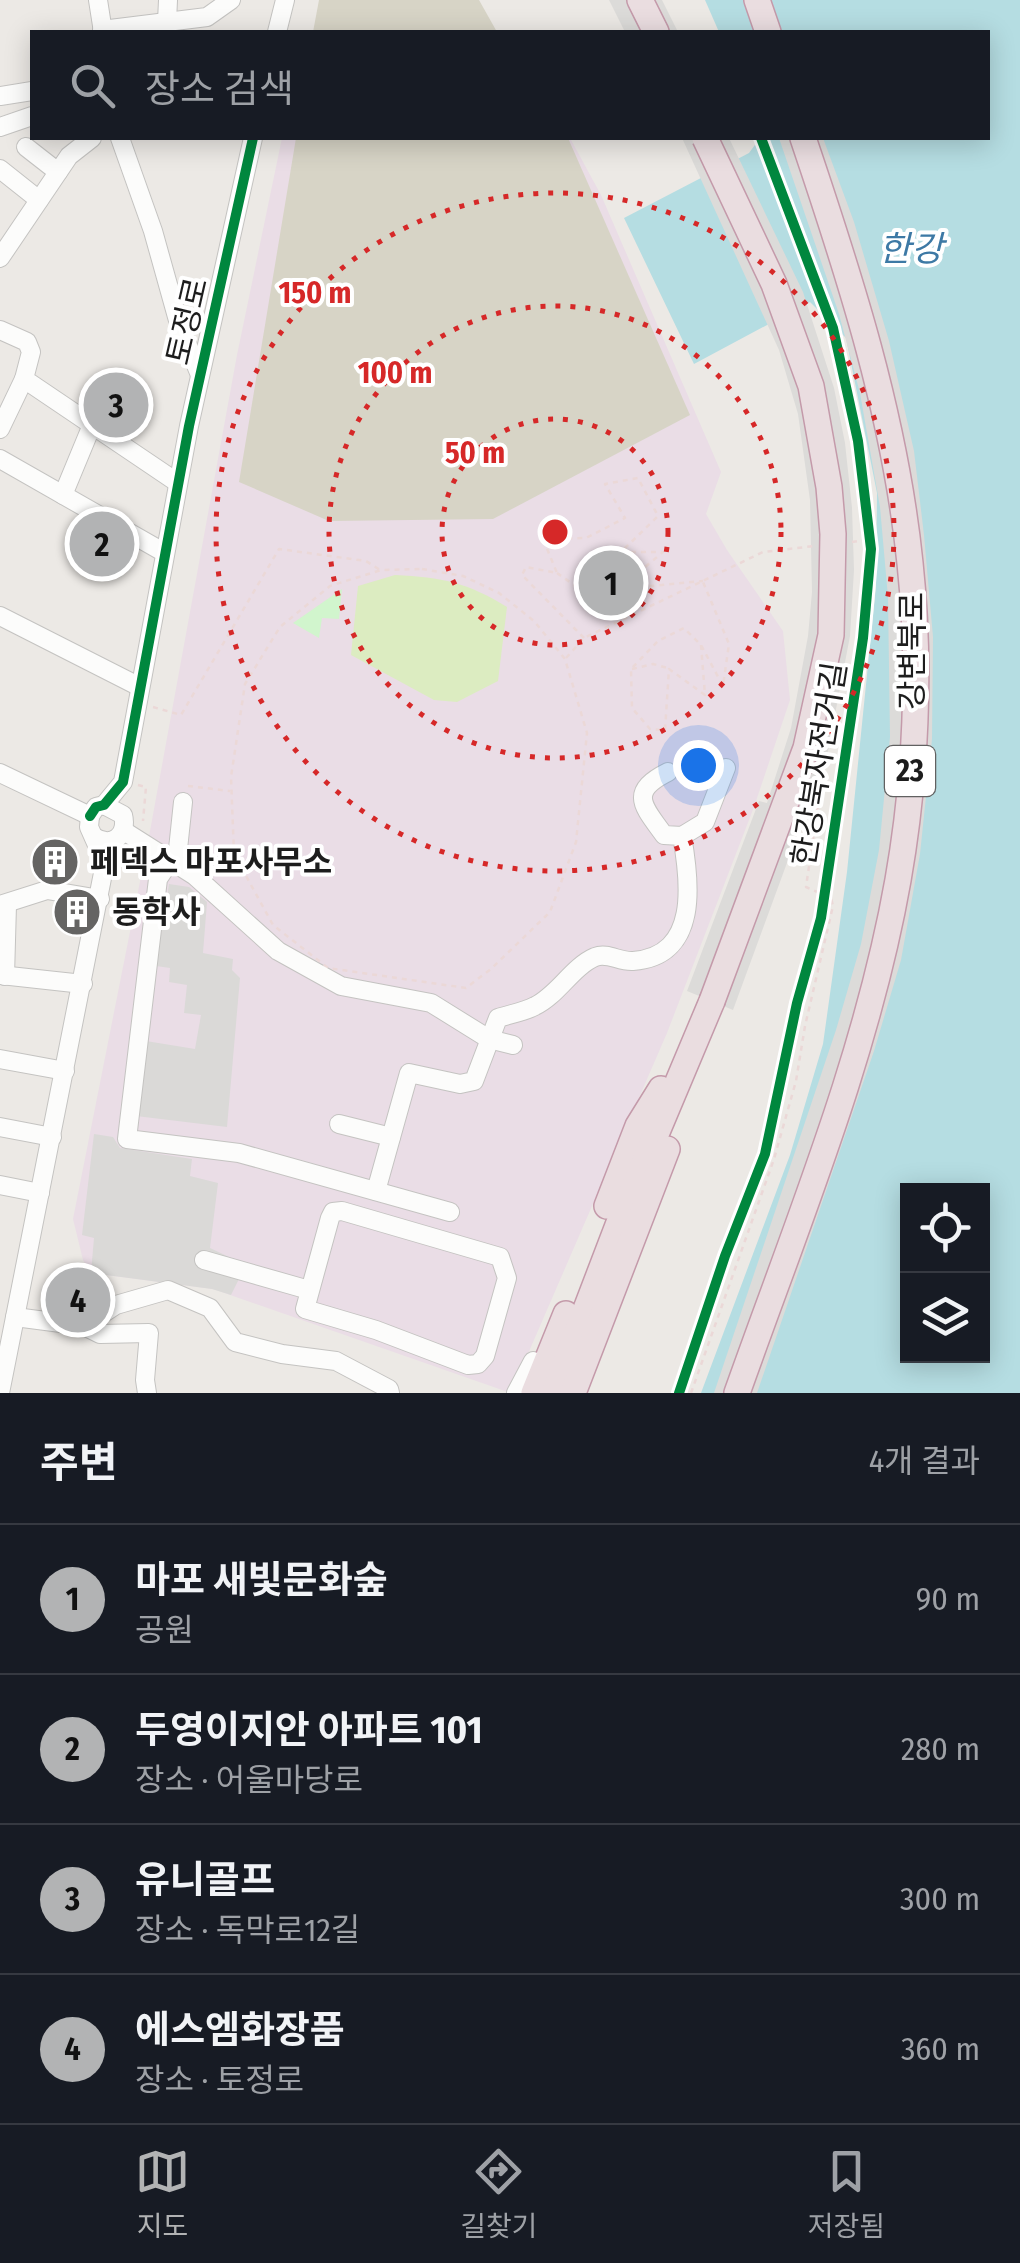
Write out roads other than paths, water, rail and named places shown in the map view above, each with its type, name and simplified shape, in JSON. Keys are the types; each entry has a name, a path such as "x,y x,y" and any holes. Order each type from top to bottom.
{"highway":[{"path":"640,0 655,30"},
{"path":"757,0 767,30"},
{"path":"554,1393 622,1215 709,1009 806,748 831,635 833,534 811,386 774,284 707,140"},
{"name":"강변북로","path":"737,1393 812,1181 870,997 898,880 911,766 911,565 899,478 878,374 804,140"},
{"path":"534,1393 638,1126 709,1009"},
{"path":"572,1393 673,1134 709,1009"}],"street":[{"path":"98,0 102,30"},
{"path":"167,22 168,0"},
{"path":"109,30 167,22 210,25 231,0"},
{"path":"277,30 284,0"},
{"path":"0,96 30,91"},
{"path":"0,127 30,117"},
{"path":"0,258 8,230 39,200 69,156 89,140"},
{"path":"121,140 153,230 179,324 200,376"},
{"name":"토정로","path":"97,810 123,782 178,483 253,140"},
{"path":"26,147 58,172"},
{"path":"0,169 39,200"},
{"path":"0,330 27,342 31,352 24,380 0,428"},
{"path":"24,380 178,483"},
{"path":"63,495 92,425"},
{"path":"0,459 165,554"},
{"path":"0,616 139,694"},
{"path":"668,772 648,782 642,792 643,806 664,835 682,836 705,822 726,768"},
{"path":"0,774 97,810 209,888 278,951 341,986 431,1003 489,1039 513,1046"},
{"path":"0,1393 105,863 121,828 123,782"},
{"path":"185,794 178,850 158,879 127,1139 239,1153 450,1212"},
{"path":"97,810 89,827 105,863"},
{"path":"94,837 101,841 121,828"},
{"path":"376,1191 409,1073 460,1084 474,1081 498,1018 538,1006 591,958 604,954 631,962 647,958 671,942 681,929 690,898 682,836"},
{"path":"82,984 2,976 3,905 47,890 100,898"},
{"path":"0,1059 65,1071"},
{"path":"338,1124 391,1137"},
{"path":"0,1127 52,1137"},
{"path":"0,1185 40,1193"},
{"path":"342,1211 500,1257 507,1278 485,1356 478,1364 468,1366 376,1330 304,1309 309,1290 330,1218 333,1212 342,1211"},
{"path":"204,1260 309,1290"},
{"path":"84,1326 116,1305 168,1290 210,1308 234,1342 282,1354 336,1361 390,1393"},
{"path":"15,1317 84,1326 100,1334 148,1332 148,1393"},
{"path":"516,1393 533,1361"}],"water":[{"name":"한강","path":"705,0 1020,0 1020,1393 701,1393 790,1155 823,1044 847,872 876,586 877,493 846,338 810,302 694,364 624,218 749,153 759,140 990,140 990,30 718,30"}],"place":[{"name":"유니골프","path":"116,405"},
{"name":"두영이지안 아파트 101","path":"102,544"},
{"name":"마포 새빛문화숲","path":"611,583"},
{"name":"페덱스 마포사무소","path":"55,862"},
{"name":"동학사","path":"77,912"},
{"name":"에스엠화장품","path":"78,1300"}]}
